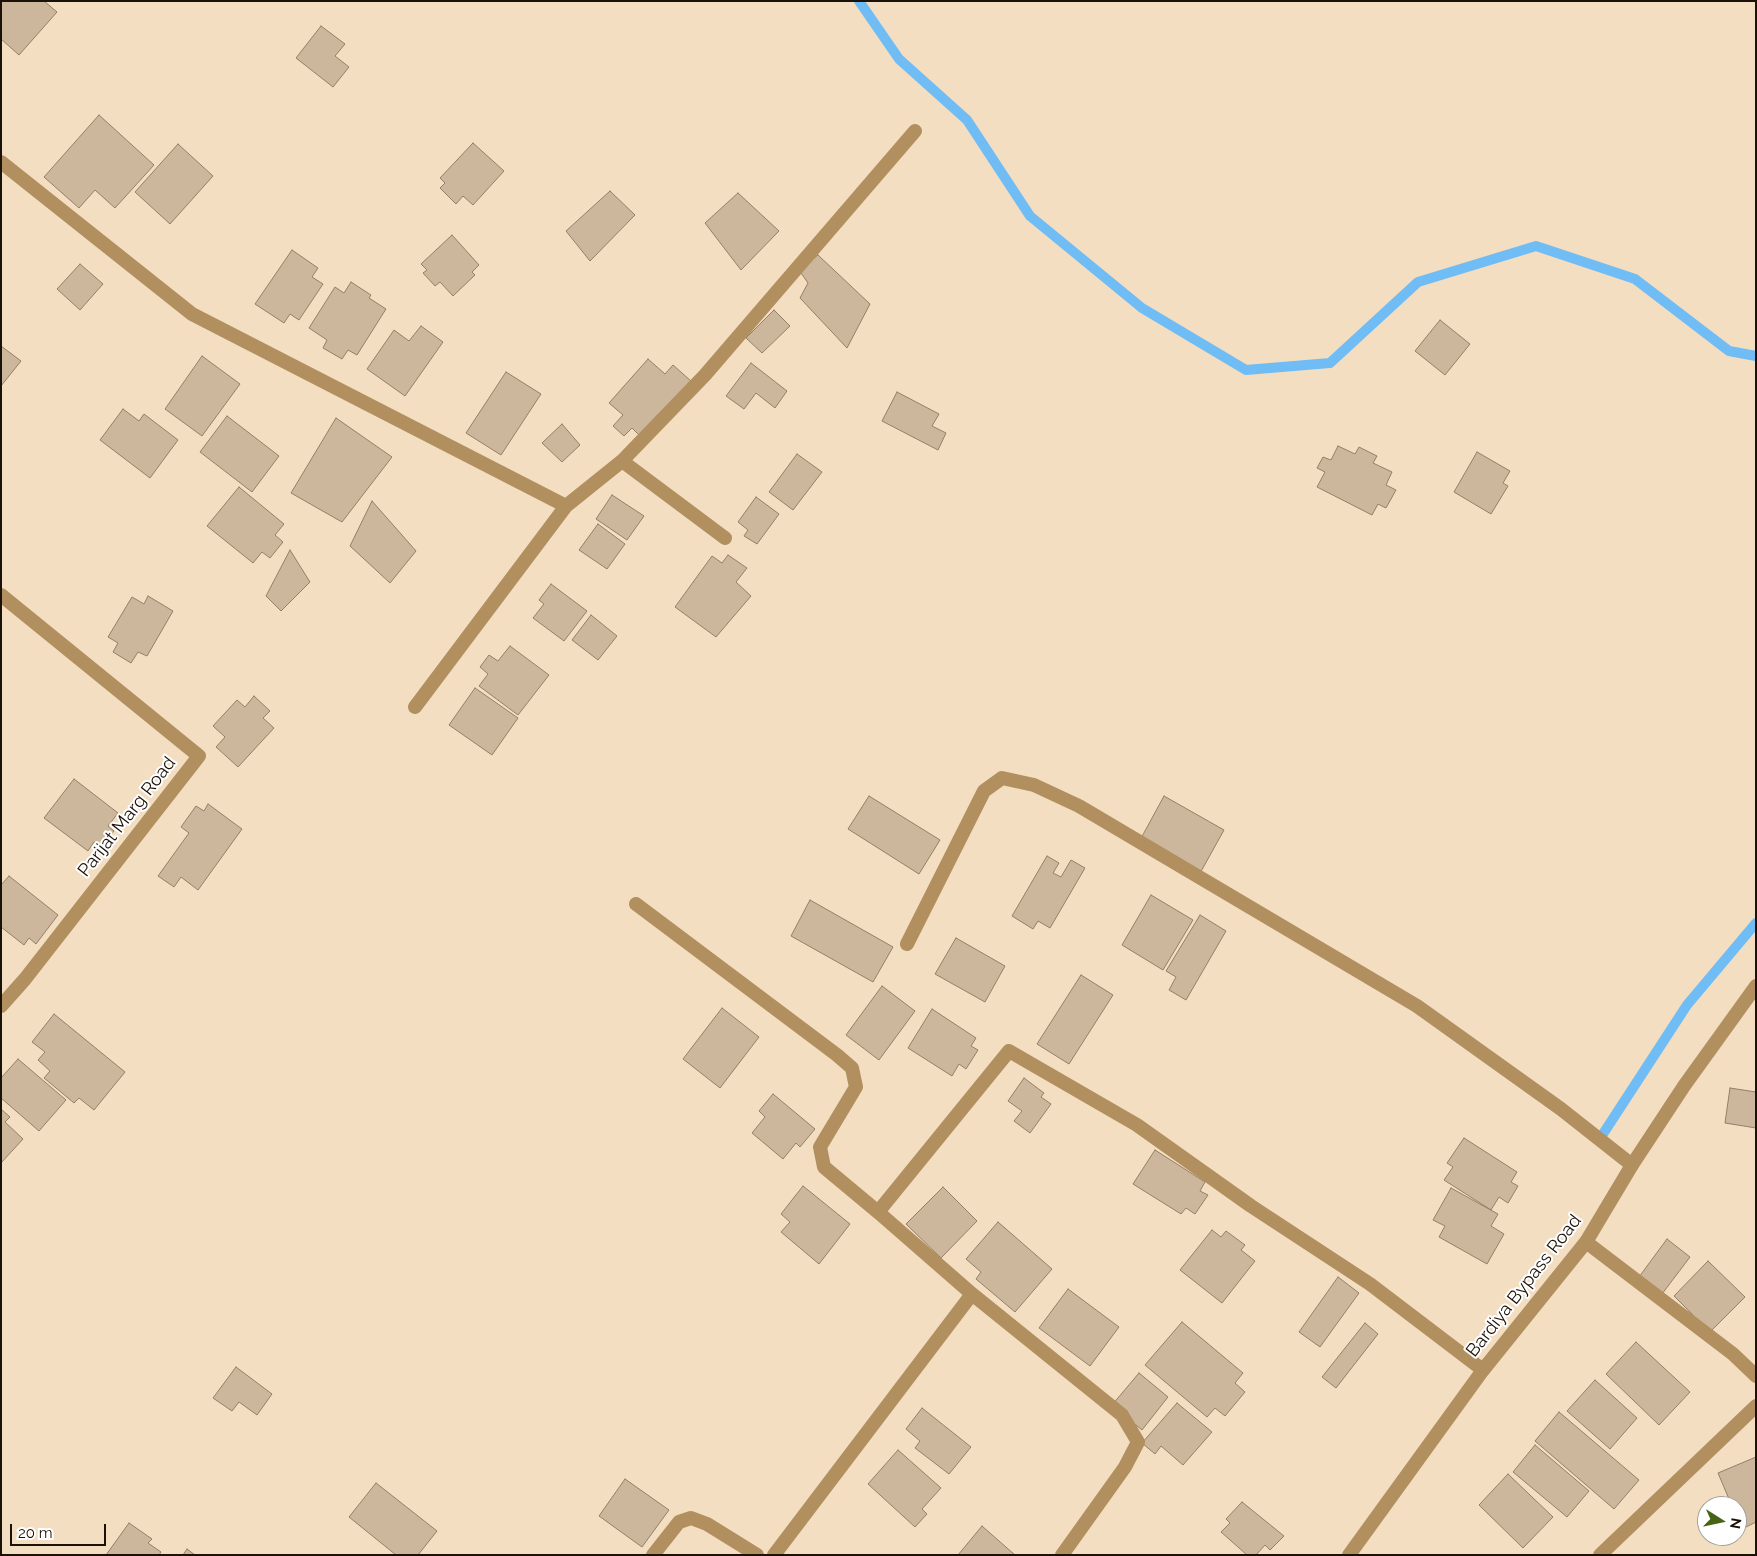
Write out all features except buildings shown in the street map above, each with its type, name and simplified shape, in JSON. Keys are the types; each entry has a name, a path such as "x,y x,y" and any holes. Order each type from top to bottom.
{"street":[{"path":"415,707 566,506 622,461 704,375 915,131"},
{"path":"1,162 192,314 566,506"},
{"path":"622,461 725,538"},
{"name":"Parijat Marg Road","path":"1,595 199,756 25,979 1,1006"},
{"path":"907,944 984,791 1002,778 1034,786 1079,806 1418,1006 1561,1109 1632,1165"},
{"path":"636,904 838,1055 852,1068 856,1087 820,1146 824,1167 972,1294 1122,1415 1138,1442 1125,1467 1062,1555"},
{"name":"Bardiya Bypass Road","path":"1349,1555 1483,1370 1586,1242 1632,1165 1684,1086 1756,986"},
{"path":"878,1212 1009,1051 1137,1126 1251,1206 1370,1284 1483,1370"},
{"path":"1586,1242 1733,1354 1756,1376"},
{"path":"774,1555 972,1294"},
{"path":"1600,1555 1756,1406"},
{"path":"653,1555 679,1522 691,1518 707,1524 758,1555"}],"waterway":[{"path":"859,1 899,59 967,120 1030,216 1142,308 1246,370 1330,363 1418,282 1536,246 1635,279 1729,351 1756,356"},
{"path":"1601,1137 1687,1005 1756,923"}]}
